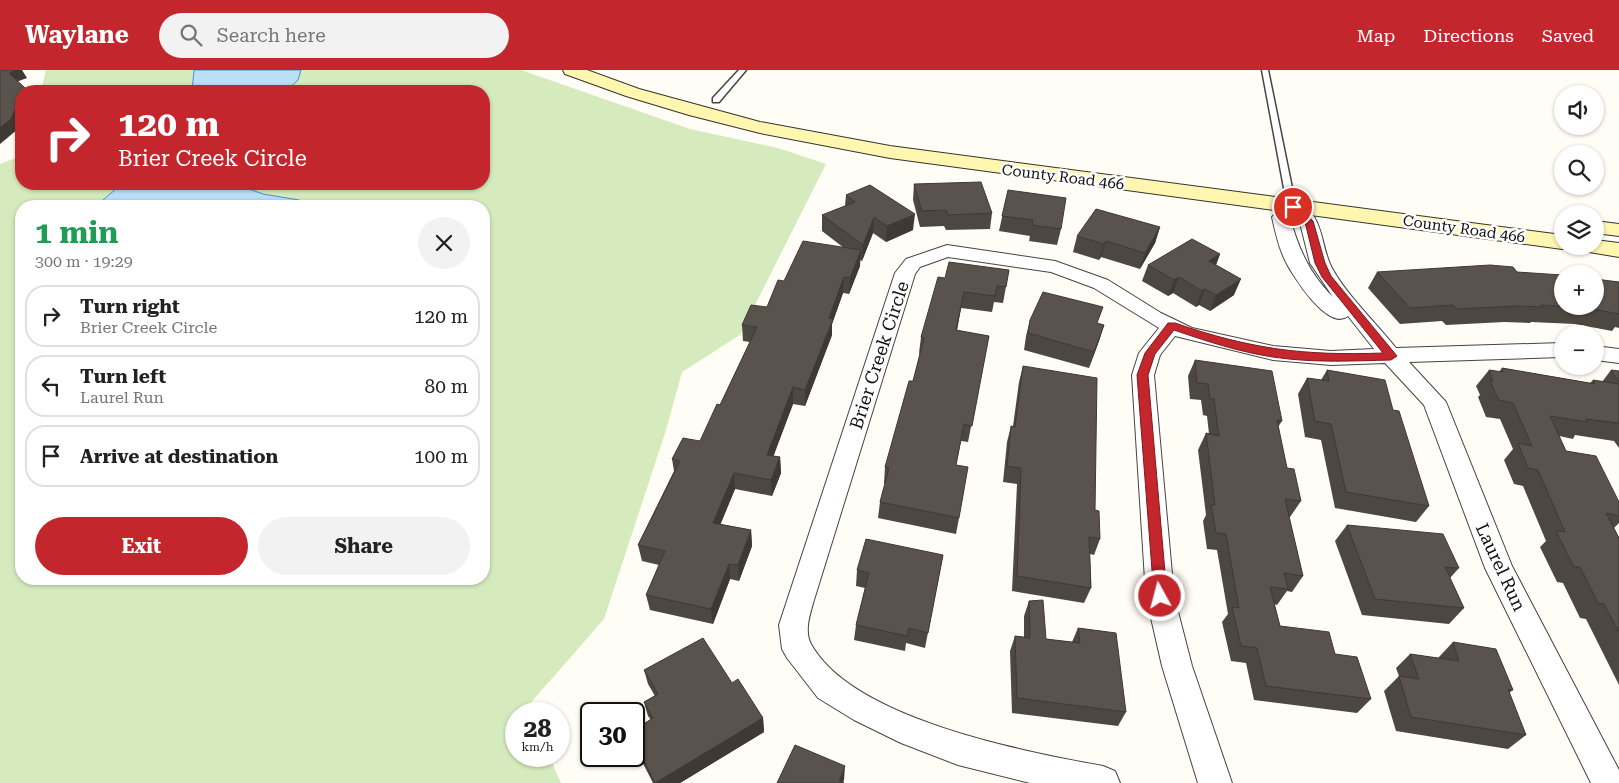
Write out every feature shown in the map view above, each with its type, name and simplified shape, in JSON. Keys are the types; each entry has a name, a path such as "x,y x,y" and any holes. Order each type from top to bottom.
{"main road":[{"name":"County Road 466","path":"571,70 599,81 672,103 770,129 859,147 980,166 1290,197 1554,241"},
{"name":"County Road 466","path":"615,70 716,100 796,119 976,149 1264,185 1290,197 1308,190"},
{"path":"672,103 694,106 708,104 716,100"},
{"path":"1604,228 1619,230"},
{"path":"1604,248 1619,250"}],"street":[{"name":"Laurel Run","path":"1391,356 1332,307 1299,273 1287,243 1281,218 1290,197 1309,221 1320,263 1327,277 1391,356 1434,402 1499,568 1608,783"},
{"name":"Brier Creek Circle","path":"1103,783 958,749 912,732 865,710 829,688 811,669 797,649 793,625 905,273 913,262 947,251 1055,268 1102,284 1154,318 1172,326 1208,339 1273,354 1332,358 1495,350 1554,350"},
{"path":"1172,326 1150,353 1143,375 1156,559 1160,596 1177,666 1215,783"},
{"path":"1604,354 1619,356"}],"lane":[{"path":"716,100 743,70"},
{"path":"1265,70 1290,197"}],"green space":[{"path":"46,70 521,70 690,129 778,148 826,164 740,335 682,372 666,430 604,619 531,702 505,702 505,767 554,767 561,783 0,783 0,164 15,158 15,190 490,190 490,85 42,85"}],"water":[{"path":"194,70 301,70 298,80 293,85 193,85"},
{"path":"115,190 252,190 263,194 299,200 103,200"}],"building":[{"path":"0,70 16,70 9,73 22,85 15,85 15,110 11,119 0,128"},
{"path":"981,182 992,213 948,215 946,210 922,211 914,184"},
{"path":"870,185 915,214 887,226 874,217 863,245 822,215 855,202 846,195"},
{"path":"1008,190 1066,198 1061,229 1032,225 1033,220 1002,216"},
{"path":"1096,209 1160,227 1145,253 1106,241 1104,244 1077,236"},
{"path":"1192,239 1220,254 1209,261 1241,279 1216,295 1205,289 1202,291 1179,277 1174,280 1148,265"},
{"path":"803,241 861,250 850,278 844,277 829,318 833,319 805,390 793,387 767,455 780,457 771,480 734,473 713,523 751,530 738,565 729,564 711,609 646,595 665,551 638,545 680,461 672,459 683,438 700,441 717,404 720,405 757,327 742,325 751,305 767,307 778,280 784,281"},
{"path":"949,262 1009,270 1006,287 997,286 995,296 964,292 956,330 989,336 972,426 964,424 956,465 968,467 959,518 880,502 889,468 885,467 909,381 913,381 924,338 921,337 938,277 945,278"},
{"path":"1490,265 1513,267 1517,272 1554,274 1554,306 1457,309 1453,305 1410,308 1377,272"},
{"path":"1604,280 1619,282 1619,314 1604,311"},
{"path":"1043,292 1103,307 1097,323 1104,325 1094,352 1028,333 1030,320"},
{"path":"1195,360 1272,371 1282,421 1277,420 1287,468 1294,469 1301,501 1285,499 1303,576 1284,573 1288,589 1270,587 1280,626 1329,632 1335,654 1357,657 1371,699 1266,686 1257,648 1241,646 1232,607 1239,608 1226,534 1216,533 1211,505 1215,505 1206,433 1219,436 1214,399 1210,399 1208,384 1197,383"},
{"path":"1023,366 1097,378 1095,510 1099,511 1100,539 1089,537 1091,588 1017,576 1021,468 1007,466 1011,426 1015,427"},
{"path":"1502,368 1595,384 1593,380 1619,384 1619,423 1586,419 1587,422 1550,416 1566,451 1596,456 1619,502 1619,516 1606,513 1619,538 1619,632 1604,604 1598,603 1580,567 1574,567 1556,531 1565,532 1538,470 1528,468 1518,443 1532,446 1513,403 1499,400 1490,381 1493,381 1489,370 1503,372"},
{"path":"1327,370 1385,380 1393,410 1399,411 1429,506 1346,492 1331,424 1315,421 1307,378 1329,381"},
{"path":"1611,370 1619,371 1619,382"},
{"path":"1347,525 1443,534 1459,568 1445,567 1464,608 1375,599"},
{"path":"866,539 943,555 928,633 909,628 907,636 856,625 869,573 857,570"},
{"path":"1043,600 1046,639 1080,643 1078,628 1116,633 1126,712 1017,698 1015,636 1030,638 1029,601"},
{"path":"703,638 732,683 738,679 763,718 655,783 645,763 645,723 653,718 644,702 658,694 644,670"},
{"path":"1453,642 1496,649 1513,690 1508,689 1526,735 1411,717 1399,676 1419,679 1410,654 1459,661"},
{"path":"795,745 845,766 839,781 844,783 777,783"}],"route":[{"path":"1160,596 1143,375 1150,353 1172,326 1216,341 1273,354 1332,358 1391,356 1327,277 1320,263 1309,221 1293,207"}]}
